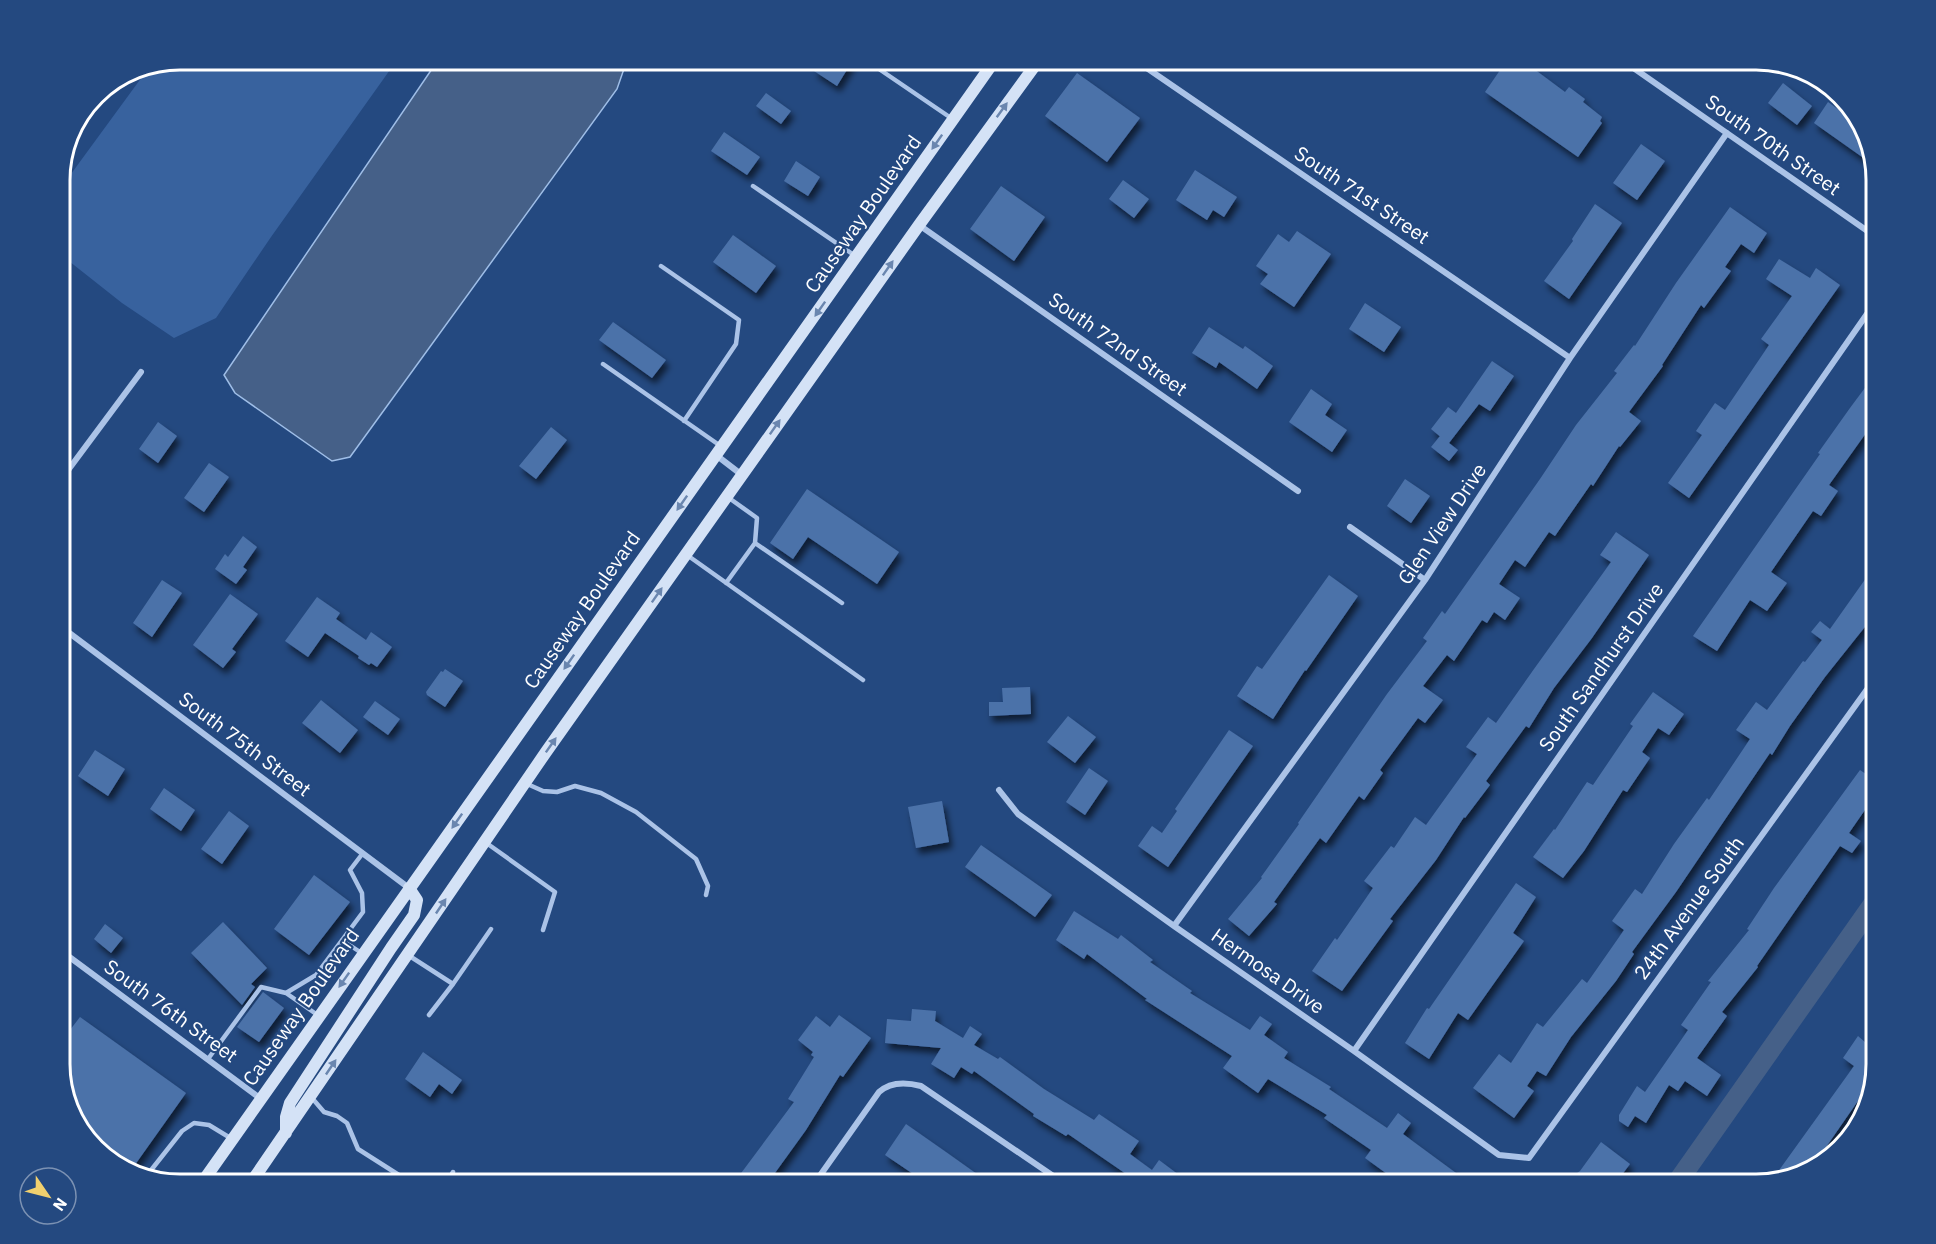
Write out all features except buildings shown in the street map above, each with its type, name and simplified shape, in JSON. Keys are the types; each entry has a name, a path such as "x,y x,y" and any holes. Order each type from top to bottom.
{"main road":[{"name":"Causeway Boulevard","path":"208,1174 988,70"},
{"path":"257,1174 525,783 919,225 1032,70"},
{"path":"286,1133 286,1117 290,1103 414,915 417,900 409,888"}],"street":[{"name":"South 71st Street","path":"1150,70 1570,358"},
{"name":"South 70th Street","path":"1636,70 1866,230"},
{"name":"Glen View Drive","path":"1174,926 1425,580 1570,358 1726,133"},
{"name":"South 72nd Street","path":"919,225 1298,491"},
{"name":"South Sandhurst Drive","path":"1354,1051 1866,315"},
{"path":"71,466 141,372"},
{"path":"719,451 742,475"},
{"path":"1350,527 1425,580"},
{"name":"South 75th Street","path":"71,634 409,888"},
{"name":"24th Avenue South","path":"1529,1158 1866,691"},
{"name":"Hermosa Drive","path":"999,790 1018,814 1499,1155 1529,1158"},
{"name":"South 76th Street","path":"71,958 261,1098"},
{"path":"821,1174 879,1092 897,1083 921,1086 1050,1174"}],"lane":[{"path":"880,70 953,120"},
{"path":"753,186 856,257"},
{"path":"662,266 740,320 736,344 684,421"},
{"path":"603,364 684,421 719,451"},
{"path":"726,583 755,543 758,518 727,496"},
{"path":"755,543 842,603"},
{"path":"686,554 863,680"},
{"path":"525,783 543,791 557,792 575,786 601,793 636,812 696,859 708,886 706,896"},
{"path":"485,842 555,892 543,930"},
{"path":"286,993 316,975 363,912 362,893 350,870 363,853"},
{"path":"429,1015 491,928"},
{"path":"342,940 363,954"},
{"path":"408,955 453,984"},
{"path":"208,1059 261,987 286,993 319,1016"},
{"path":"310,1097 324,1112 337,1116 347,1123 358,1149 397,1174"},
{"path":"152,1169 182,1131 194,1123 209,1125 233,1139"}],"shaded area":[{"path":"181,70 390,70 216,318 174,338 122,303 71,263 71,174 141,78 145,76"},
{"path":"431,70 624,70 617,89 350,457 332,461 235,393 224,375"}],"waterway":[{"path":"1683,1174 1866,914"}]}
